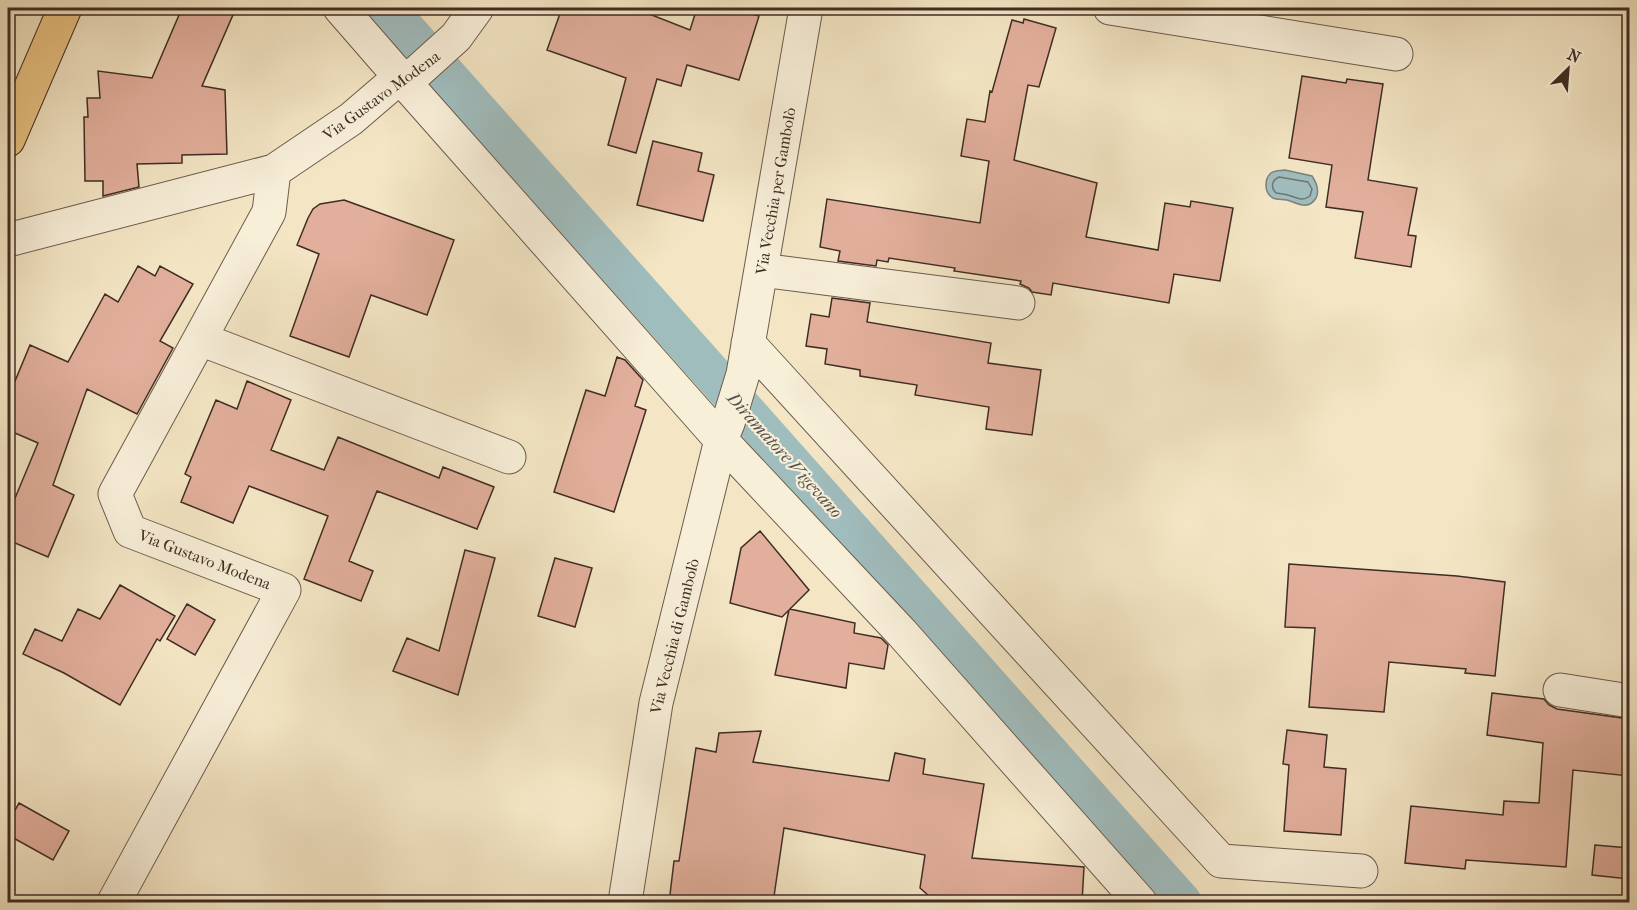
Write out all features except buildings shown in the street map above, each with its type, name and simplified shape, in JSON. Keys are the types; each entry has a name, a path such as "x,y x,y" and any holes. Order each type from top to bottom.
{"main road":[{"path":"8,140 65,8"}],"street":[{"path":"340,8 407,76 725,432 1140,903"},
{"name":"Via Gustavo Modena","path":"8,240 274,171 351,119 456,38 477,8"},
{"name":"Via Vecchia per Gambolò","path":"746,358 806,8"},
{"path":"1110,8 1396,54"},
{"name":"Via Gustavo Modena","path":"114,903 284,590 130,531 115,494 269,212 274,171"},
{"path":"761,270 1018,303"},
{"path":"200,339 509,457"},
{"path":"746,358 1221,861 1361,872"},
{"name":"Via Vecchia di Gambolò","path":"625,903 656,703 746,358"},
{"path":"1560,690 1629,700"}],"water":[{"path":"1285,170 1312,176 1318,189 1313,202 1302,205 1270,196 1266,186 1267,179 1274,171"}],"waterway":[{"name":"Diramatore Vigevano","path":"387,8 1182,902"}]}
